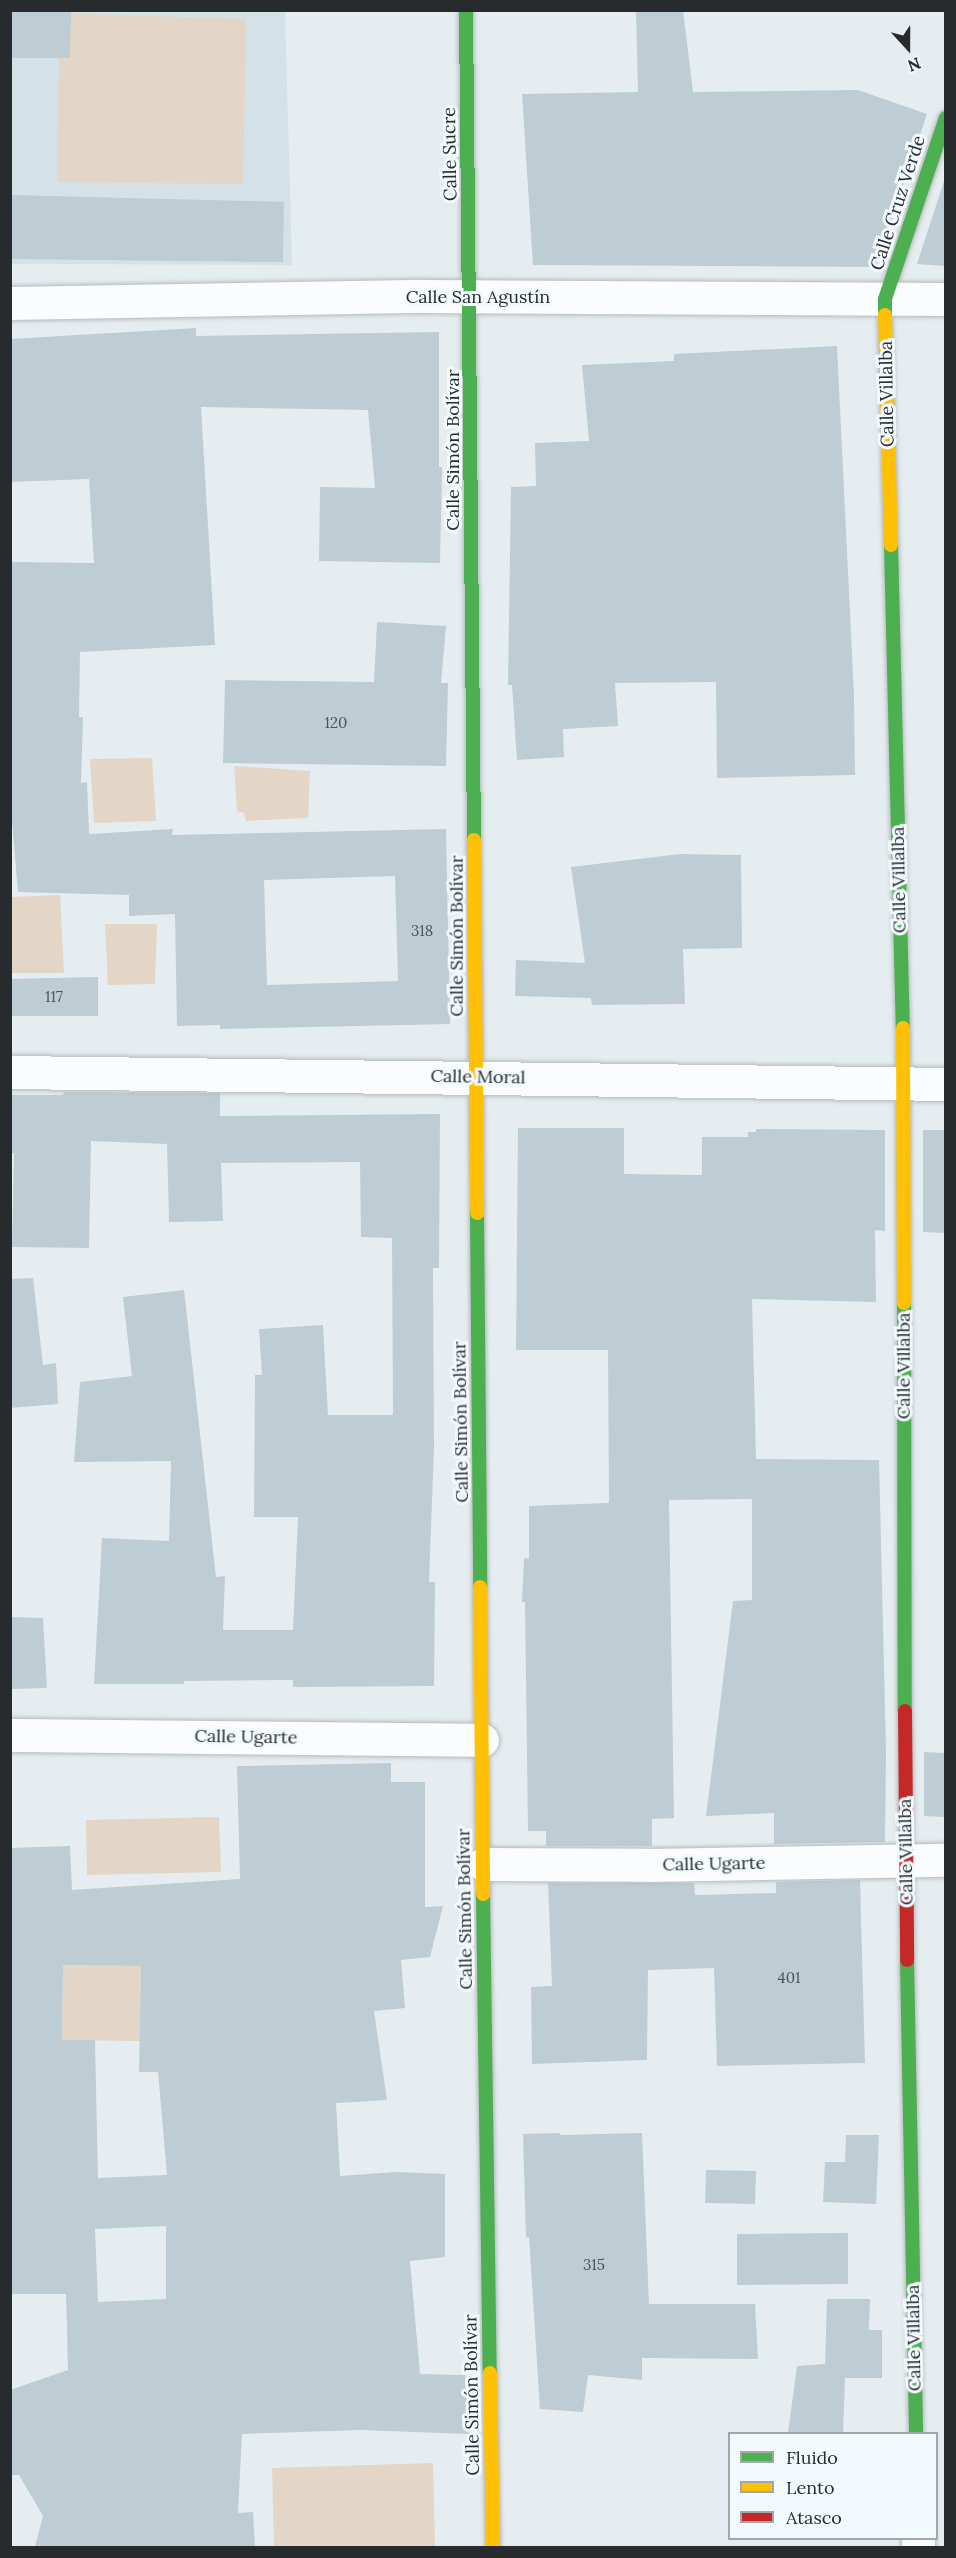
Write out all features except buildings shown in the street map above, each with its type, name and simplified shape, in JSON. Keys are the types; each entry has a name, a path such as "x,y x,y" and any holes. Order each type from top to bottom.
{"street":[{"name":"Calle Sucre","path":"466,10 470,297"},
{"name":"Calle Cruz Verde","path":"885,299 945,118"},
{"name":"Calle San Agustín","path":"10,303 470,297 945,299"},
{"name":"Calle Simón Bolívar","path":"470,297 483,1864 493,2547"},
{"name":"Calle Villalba","path":"885,299 904,1084 905,1862 916,2432"},
{"name":"Calle Moral","path":"10,1072 945,1084"},
{"name":"Calle Ugarte","path":"10,1735 482,1740"},
{"name":"Calle Ugarte","path":"483,1864 945,1860"}],"shaded area":[{"path":"11,11 285,11 292,265 11,264"},
{"path":"60,13 246,19 243,184 57,182"},
{"path":"152,758 156,821 94,823 90,759"},
{"path":"234,766 310,771 308,818 246,821 244,813 237,811"},
{"path":"60,895 64,973 11,973 11,897"},
{"path":"105,924 157,924 155,984 108,985"},
{"path":"219,1817 221,1872 87,1875 86,1820"},
{"path":"63,1965 141,1966 140,2041 62,2040"},
{"path":"433,2463 435,2547 274,2547 272,2468"}],"traffic: fast":[{"path":"466,10 474,840"},
{"path":"885,315 885,299 946,118"},
{"path":"891,545 903,1028"},
{"path":"477,1213 480,1587"},
{"path":"904,1303 905,1711"},
{"path":"483,1894 490,2373"},
{"path":"907,1960 916,2432"}],"traffic: slow":[{"path":"885,315 891,545"},
{"path":"474,840 477,1213"},
{"path":"903,1028 904,1303"},
{"path":"480,1587 483,1894"},
{"path":"490,2373 493,2548"}],"traffic: jam":[{"path":"905,1711 907,1960"}]}
